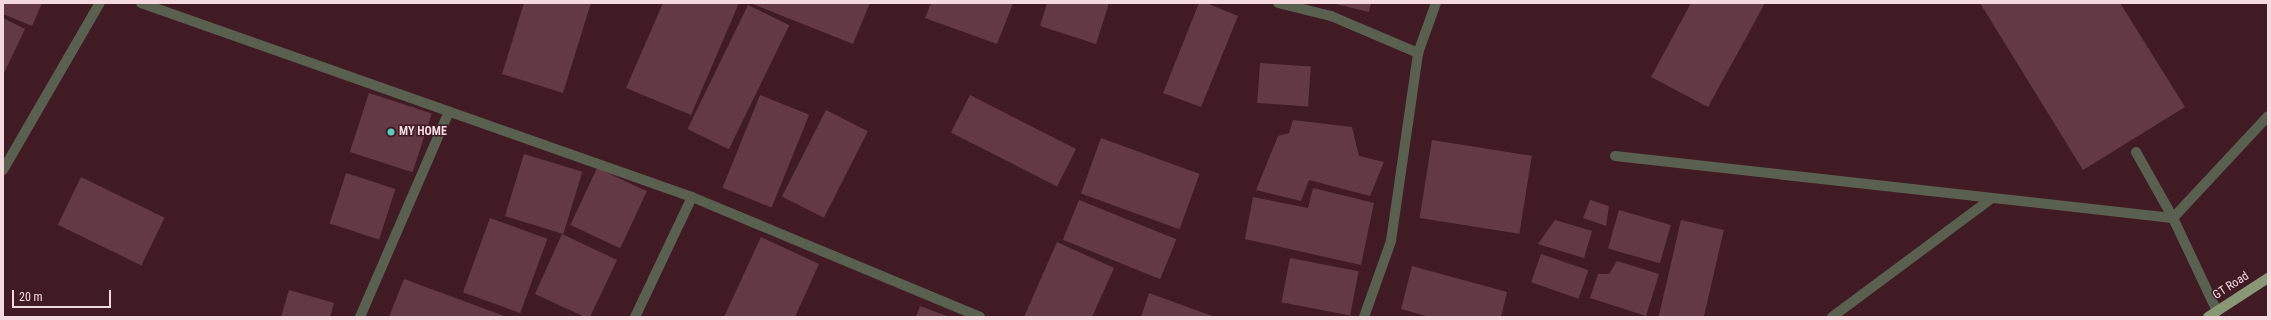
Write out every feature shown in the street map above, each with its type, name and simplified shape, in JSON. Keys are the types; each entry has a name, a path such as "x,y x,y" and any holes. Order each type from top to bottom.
{"main road":[{"name":"GT Road","path":"2212,314 2268,278"}],"street":[{"path":"3,170 100,3"},
{"path":"141,3 692,197 980,317"},
{"path":"1278,3 1331,16 1418,53"},
{"path":"1364,317 1391,241 1418,53 1436,3"},
{"path":"360,317 449,111"},
{"path":"2173,218 2268,116"},
{"path":"2136,152 2173,218 2212,314"},
{"path":"1615,156 2173,218"},
{"path":"635,317 692,197"},
{"path":"1832,317 1992,198"}],"building":[{"path":"3,3 42,3 32,26 3,14"},
{"path":"524,3 591,3 563,93 502,74"},
{"path":"663,3 739,3 691,115 626,88"},
{"path":"750,3 870,3 853,44"},
{"path":"931,3 1013,3 997,44 925,18"},
{"path":"1047,3 1109,3 1096,44 1040,26"},
{"path":"1199,3 1206,3 1238,16 1201,107 1163,93"},
{"path":"1332,3 1371,3 1369,12"},
{"path":"1691,3 1765,3 1708,107 1651,77"},
{"path":"1980,3 2120,3 2185,107 2083,170"},
{"path":"748,5 789,25 729,149 688,129"},
{"path":"3,18 25,29 3,75"},
{"path":"1260,63 1311,67 1308,106 1257,103"},
{"name":"MY HOME","path":"369,93 432,113 413,172 350,152"},
{"path":"760,95 809,115 772,208 723,188"},
{"path":"970,95 1076,149 1057,186 951,132"},
{"path":"826,110 868,131 824,218 782,196"},
{"path":"1293,120 1352,127 1359,156 1384,162 1370,196 1309,180 1301,201 1256,190 1278,136 1289,133"},
{"path":"1101,138 1200,174 1179,229 1081,193"},
{"path":"1432,140 1532,156 1519,234 1420,218"},
{"path":"524,154 582,172 563,234 505,216"},
{"path":"597,168 647,191 620,248 570,225"},
{"path":"346,173 395,189 379,239 330,223"},
{"path":"81,177 165,218 141,265 58,225"},
{"path":"1313,188 1374,203 1361,265 1245,239 1253,197 1308,208"},
{"path":"1079,200 1176,239 1160,279 1063,240"},
{"path":"1590,200 1609,206 1606,226 1583,218"},
{"path":"1619,210 1671,225 1660,263 1608,248"},
{"path":"490,218 547,239 520,313 463,292"},
{"path":"1555,220 1592,231 1584,258 1538,244"},
{"path":"1681,220 1724,230 1704,317 1659,317"},
{"path":"562,234 617,260 590,317 585,317 535,294"},
{"path":"761,237 819,264 795,317 724,317"},
{"path":"1057,242 1114,268 1092,317 1024,317"},
{"path":"1541,254 1588,270 1579,299 1531,282"},
{"path":"1290,258 1359,271 1350,316 1281,302"},
{"path":"1617,261 1659,274 1646,316 1590,298 1598,274 1609,274"},
{"path":"1412,266 1507,292 1501,317 1430,317 1401,309"},
{"path":"404,279 507,317 389,317"},
{"path":"289,290 334,303 330,317 281,317"},
{"path":"1149,293 1215,317 1141,317"},
{"path":"920,306 949,317 916,317"}],"place":[{"name":"MY HOME","path":"391,132"}]}
